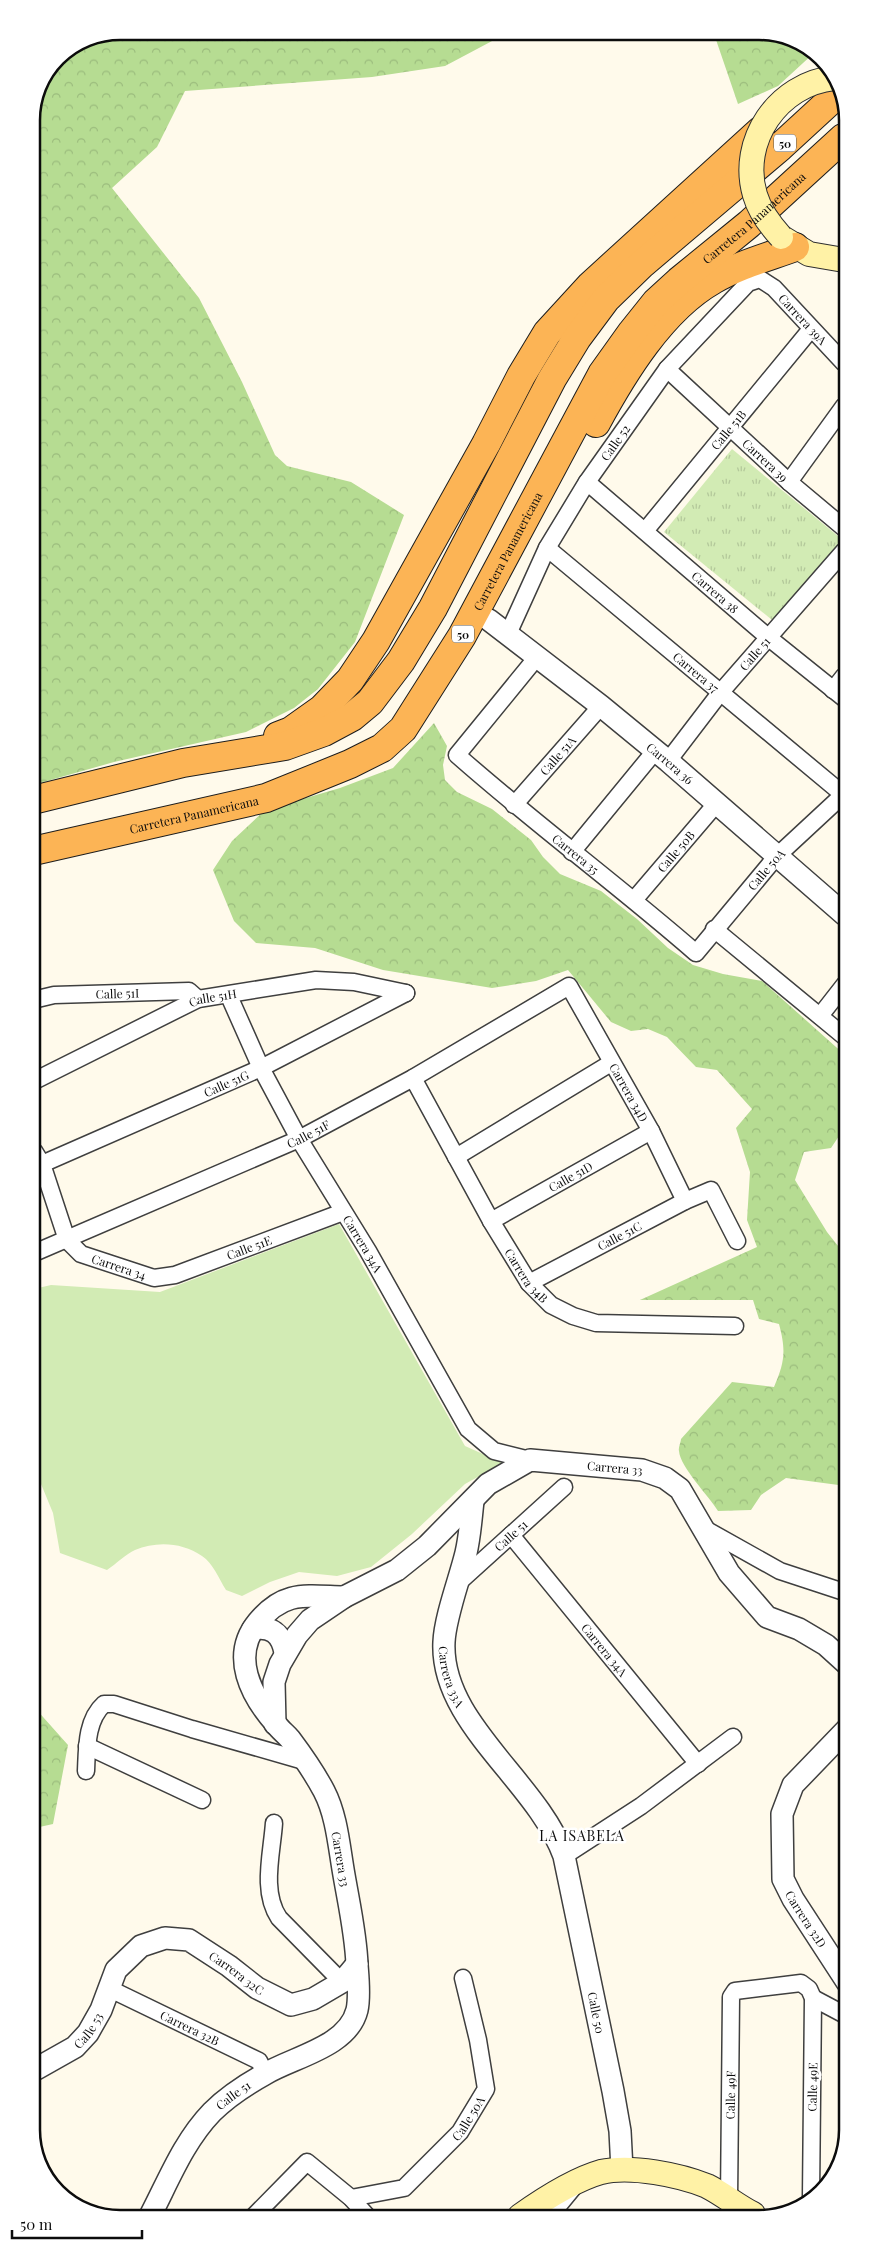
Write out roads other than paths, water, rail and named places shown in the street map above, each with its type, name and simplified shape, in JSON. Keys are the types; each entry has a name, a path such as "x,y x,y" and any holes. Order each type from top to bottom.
{"highway":[{"path":"796,90 822,70"},
{"name":"50","path":"40,798 183,763 286,746 324,732 352,717 370,702 402,661 433,608 552,379 577,338 606,299 702,212 770,139 835,95"},
{"path":"183,763 264,741 291,730 322,709 350,680 376,641 482,452 521,376 547,333 569,307 633,245 770,139"},
{"name":"Carretera Panamericana","path":"40,851 93,840 266,798 350,764 382,748 403,729 462,636 602,374 632,332 656,302 750,224 839,142"},
{"path":"403,729 444,692 499,627 603,410 658,328 681,305 713,280 788,242"}],"main road":[{"path":"827,79 811,83 796,90 769,115 770,139 752,163 755,196 770,225 788,242 809,254 839,259"},
{"path":"530,2210 579,2181 602,2172 622,2170 657,2173 689,2180 720,2193 729,2201 746,2210"}],"street":[{"name":"Calle 52","path":"499,627 587,482 666,369 748,283 760,279"},
{"name":"Carrera 39A","path":"760,279 774,288 839,358"},
{"name":"Calle 51B","path":"645,531 729,425 811,329"},
{"name":"Carrera 39","path":"666,369 789,482 839,524"},
{"path":"789,482 839,413"},
{"name":"Carrera 38","path":"587,482 769,638 839,695"},
{"name":"Carrera 37","path":"547,548 839,790"},
{"name":"Calle 51","path":"572,852 720,693 839,557"},
{"name":"Carrera 36","path":"499,627 601,706 839,910"},
{"name":"Carrera 35","path":"537,657 457,755 514,805 634,900 696,953"},
{"name":"Calle 51A","path":"514,805 601,706"},
{"name":"Calle 50A","path":"696,953 776,857 839,799"},
{"name":"Calle 50B","path":"634,900 716,804"},
{"path":"714,930 839,1033"},
{"name":"Calle 51H","path":"40,1078 198,999 229,996 316,980 354,982 406,993"},
{"name":"Carrera 34D","path":"569,986 650,1131 685,1202"},
{"name":"Calle 51F","path":"40,1251 299,1139 413,1078 569,986"},
{"name":"Calle 51I","path":"40,998 54,995 189,991 198,999"},
{"path":"820,1016 839,992"},
{"name":"Calle 51G","path":"40,1157 261,1068 406,993"},
{"name":"Carrera 34A","path":"229,996 261,1068 299,1139 372,1258 468,1429 494,1451 530,1460"},
{"path":"456,1157 611,1063"},
{"name":"Carrera 34B","path":"413,1078 491,1221 529,1283 551,1305 573,1316 596,1323 735,1326"},
{"name":"Calle 51D","path":"491,1221 650,1131"},
{"path":"40,1163 68,1240"},
{"name":"Calle 51C","path":"529,1283 711,1190 737,1241"},
{"name":"Calle 51E","path":"154,1278 175,1274 343,1212"},
{"name":"Carrera 34","path":"68,1240 81,1254 154,1278"},
{"name":"Carrera 33","path":"275,1724 274,1682 282,1658 310,1620 344,1597 397,1570 428,1546 474,1501 488,1484 530,1460 642,1470 665,1478 680,1489 729,1573 767,1616 799,1629 826,1645 839,1657"},
{"name":"Calle 51","path":"458,1583 564,1487"},
{"name":"Carrera 33A","path":"474,1501 466,1552 444,1641 447,1668 453,1691 468,1722 497,1754 549,1823"},
{"path":"705,1529 780,1571 839,1591"},
{"name":"Carrera 34A","path":"511,1535 698,1764"},
{"name":"Carrera 33","path":"344,1597 299,1595 280,1601 252,1628 246,1642 244,1658 246,1674 252,1693 275,1724 289,1738 324,1791 334,1818 357,1964 357,2010"},
{"path":"244,1658 252,1666 261,1670 271,1669 282,1658 283,1640 275,1631 264,1627 252,1628"},
{"path":"86,1771 87,1746 93,1718 104,1704 114,1704 192,1730 304,1761"},
{"path":"564,1856 640,1806 733,1737"},
{"name":"Carrera 32D","path":"839,1737 793,1785 782,1814 783,1878 793,1899 839,1970"},
{"path":"87,1746 202,1800"},
{"path":"274,1823 269,1887 271,1906 279,1918 342,1982"},
{"name":"Calle 50","path":"549,1823 564,1856 615,2099 620,2131 622,2170"},
{"name":"Carrera 32C","path":"112,1979 141,1946 165,1938 189,1940 257,1988 291,2005 313,2000 342,1982 357,1964"},
{"name":"Calle 50A","path":"351,2198 404,2188 460,2132 486,2089 478,2040 463,1978"},
{"name":"Calle 53","path":"40,2067 75,2047 88,2033 101,2010 112,1979"},
{"name":"Carrera 32B","path":"112,1979 259,2061 265,2073"},
{"name":"Calle 49F","path":"729,2201 731,1997 735,1991 801,1983 809,1989 813,1998"},
{"path":"813,1998 839,2011"},
{"name":"Calle 49E","path":"811,2191 813,1998"},
{"name":"Calle 51","path":"154,2210 189,2138 213,2111 265,2073 318,2050 344,2032 357,2010"},
{"path":"260,2210 307,2162 351,2198 362,2210"},
{"path":"555,2210 579,2181"}],"district":[{"name":"LA ISABELA","path":"582,1835"}]}
